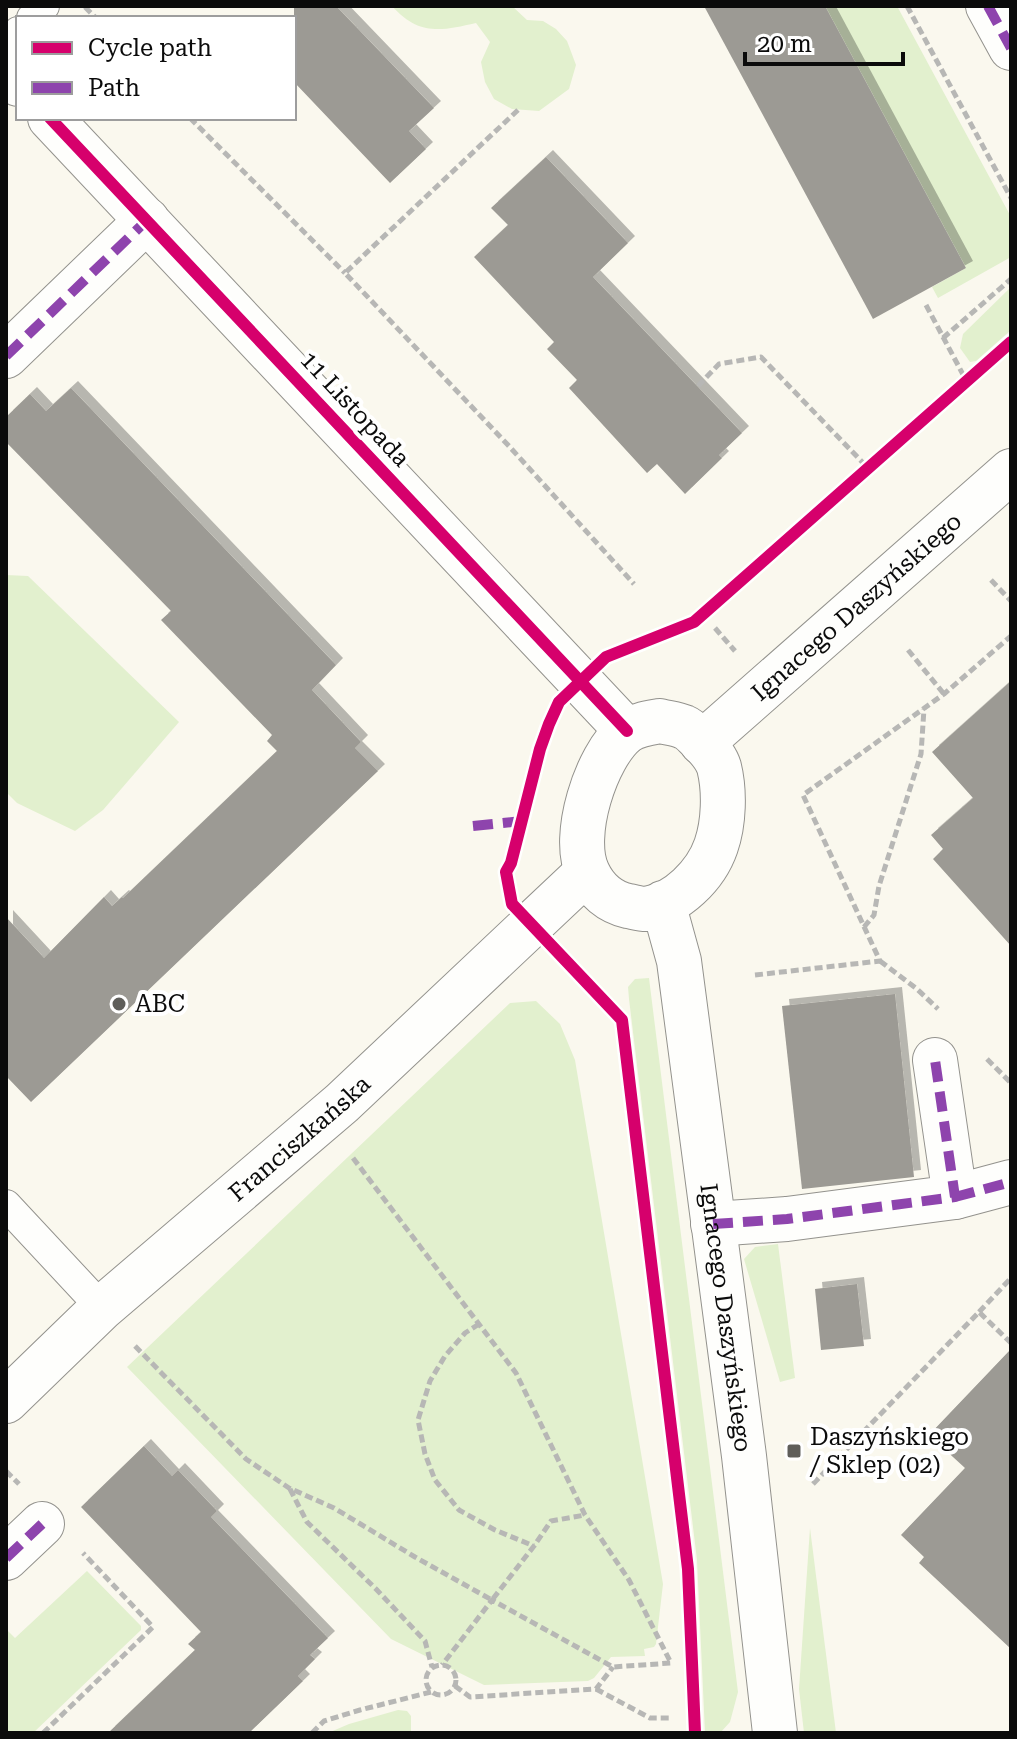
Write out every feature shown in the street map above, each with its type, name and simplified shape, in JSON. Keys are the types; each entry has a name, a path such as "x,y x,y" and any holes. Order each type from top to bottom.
{"street":[{"path":"988,6 1011,48"},
{"name":"11 Listopada","path":"52,120 627,731"},
{"path":"6,356 147,220"},
{"name":"Ignacego Daszyńskiego","path":"702,743 1011,471"},
{"path":"660,721 686,727 702,743 719,764 721,828 715,848 703,869 668,902 644,909 618,904 597,889 587,872 582,846 587,806 601,767 627,731 640,725 660,721"},
{"name":"Franciszkańska","path":"6,1401 114,1322 587,872"},
{"name":"Ignacego Daszyńskiego","path":"663,903 679,961 744,1456 775,1733"},
{"path":"935,1060 955,1197"},
{"path":"713,1224 787,1219 955,1197 1011,1182"},
{"path":"6,1558 34,1508"}],"lane":[{"path":"6,1205 114,1322"}],"path":[{"path":"907,6 1011,198"},
{"path":"345,273 518,110"},
{"path":"192,120 345,273 634,584"},
{"path":"943,338 1011,279"},
{"path":"926,305 967,382"},
{"path":"698,386 719,364 761,357 868,468"},
{"path":"956,391 978,372"},
{"path":"856,478 879,459"},
{"path":"991,580 1011,601"},
{"path":"715,628 744,660"},
{"path":"755,975 880,961 803,795 944,694 1011,636"},
{"path":"908,650 944,694"},
{"path":"864,927 874,915 879,886 921,754 924,708"},
{"path":"114,1322 246,1459 289,1488 334,1508 415,1557 613,1667 671,1663 629,1580 585,1515 516,1373 347,1151"},
{"path":"813,1484 1011,1278"},
{"path":"979,1312 1011,1343"},
{"path":"479,1324 465,1333 445,1356 430,1381 418,1420 425,1454 435,1480 459,1510 495,1530 534,1546"},
{"path":"6,1471 34,1508"},
{"path":"289,1488 307,1522 425,1641 432,1667"},
{"path":"442,1665 551,1521 585,1515"},
{"path":"43,1733 153,1627 80,1549"},
{"path":"442,1665 451,1668 456,1677 455,1686 449,1693 440,1696 431,1692 425,1684 426,1674 432,1667 442,1665"},
{"path":"596,1689 613,1667"},
{"path":"455,1686 470,1697 596,1689 650,1718 672,1718"},
{"path":"312,1733 324,1721 431,1692"}],"green space":[{"path":"392,6 512,6 527,20 543,21 556,29 567,41 576,65 569,89 539,111 512,109 494,99 485,82 481,62 490,42 476,23 441,29 421,27"},
{"path":"825,6 897,6 1011,217 1011,257 938,298 932,287 966,268"},
{"path":"1011,287 1011,330 976,361 970,362 960,348 963,334"},
{"path":"6,575 28,576 179,722 103,810 75,831 17,803 6,792"},
{"path":"649,978 738,1692 730,1722 720,1733 705,1733 697,1560 629,999 628,987 635,979"},
{"path":"536,1001 560,1024 575,1060 663,1584 656,1644 644,1649 645,1656 611,1657 588,1681 484,1685 391,1639 127,1367 510,1003"},
{"path":"778,1244 795,1378 780,1382 744,1259 755,1247"},
{"path":"810,1528 836,1733 804,1733 799,1689"},
{"path":"87,1571 141,1626 141,1630 33,1733 6,1733 6,1629 15,1638"},
{"path":"398,1710 407,1711 411,1716 411,1733 328,1733 349,1724"}],"building":[{"path":"294,6 336,6 434,108 409,131 426,149 390,183 296,84"},
{"path":"704,6 825,6 966,268 873,319"},
{"path":"546,157 628,243 593,277 742,433 719,455 722,458 685,494 657,464 647,473 569,388 577,380 547,349 554,342 474,257 508,225 491,208"},
{"path":"71,388 336,665 312,690 361,742 355,748 378,771 31,1102 6,1076 6,917 44,958 104,897 112,906 123,898 277,751 267,741 272,735 161,620 171,611 6,442 6,417 30,394 46,411"},
{"path":"1011,681 1011,946 933,859 943,849 931,835 973,798 932,752"},
{"path":"895,994 914,1177 802,1189 782,1006"},
{"path":"857,1284 864,1346 821,1350 815,1289"},
{"path":"1011,1349 1011,1649 919,1563 924,1557 901,1535 965,1468 929,1435"},
{"path":"144,1446 172,1476 178,1470 217,1511 211,1517 328,1638 310,1655 315,1659 298,1676 303,1681 249,1733 108,1733 195,1650 188,1644 201,1632 81,1507"}],"marked path":[{"path":"988,6 1011,48"},
{"path":"6,356 147,220"},
{"path":"473,826 522,821"},
{"path":"713,1224 787,1219 955,1197 935,1060"},
{"path":"955,1197 1011,1182"},
{"path":"6,1558 42,1524"}],"cycle path":[{"path":"52,120 627,731"},
{"path":"695,1733 688,1569 622,1020 512,904 506,872 511,863 540,749 559,702 606,657 694,622 1011,342"}],"place":[{"name":"ABC","path":"119,1004"},
{"name":"Daszyńskiego / Sklep (02)","path":"794,1451"}]}
